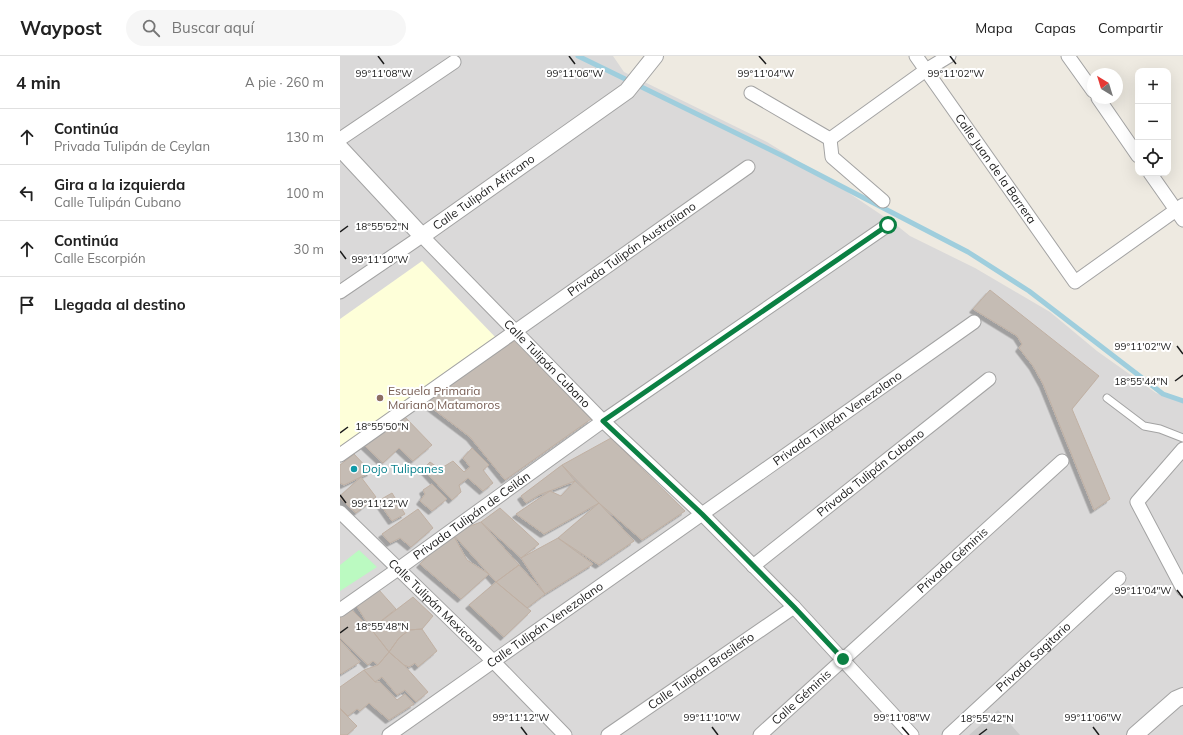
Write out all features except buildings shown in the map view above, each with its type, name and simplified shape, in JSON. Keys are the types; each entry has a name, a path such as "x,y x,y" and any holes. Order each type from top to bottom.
{"street":[{"name":"Calle Juan de la Barrera","path":"916,56 1075,282 1181,211"},
{"path":"830,139 926,70 949,56"},
{"path":"1068,56 1087,83"},
{"name":"Calle Tulipán Africano","path":"340,292 627,91 652,59"},
{"path":"340,139 454,62"},
{"path":"751,93 830,139"},
{"path":"1102,104 1135,152"},
{"path":"830,139 832,157 883,201"},
{"name":"Calle Tulipán Cubano","path":"340,148 422,236 603,421 702,514 794,607 912,735"},
{"name":"Privada Tulipán Australiano","path":"340,455 748,167"},
{"path":"1152,176 1181,211"},
{"name":"Privada Tulipán de Ceilán","path":"340,610 603,421 888,225"},
{"name":"Privada Tulipán Venezolano","path":"702,514 974,322"},
{"name":"Privada Tulipán Cubano","path":"753,566 989,380"},
{"path":"1182,585 1138,502 1183,449"},
{"name":"Privada Géminis","path":"843,659 1062,461"},
{"name":"Calle Tulipán Mexicano","path":"340,512 565,735"},
{"name":"Calle Tulipán Venezolano","path":"389,735 702,514"},
{"name":"Privada Sagitario","path":"949,735 1119,578"},
{"name":"Calle Tulipán Brasileño","path":"608,735 794,607"},
{"name":"Calle Géminis","path":"760,735 843,659"},
{"path":"1135,735 1176,699 1183,696"}],"lane":[{"path":"1107,398 1144,426 1160,429 1183,438"}],"shaded area":[{"path":"340,56 613,56 624,72 767,142 840,187 895,224 910,236 975,268 1050,312 1097,351 1156,393 1183,400 1183,735 340,735"},
{"name":"Escuela Primaria Mariano Matamoros","path":"422,261 500,342 340,453 340,319"},
{"path":"998,710 1020,735 969,735"}],"green space":[{"path":"359,550 377,567 340,591 340,565"}],"waterway":[{"path":"578,56 787,158 968,252 1029,291 1163,394 1183,401"}],"place":[{"name":"Escuela Primaria Mariano Matamoros","path":"380,398"},
{"name":"Dojo Tulipanes","path":"354,469"}],"route":[{"path":"843,659 702,514 603,421 888,225"}]}
